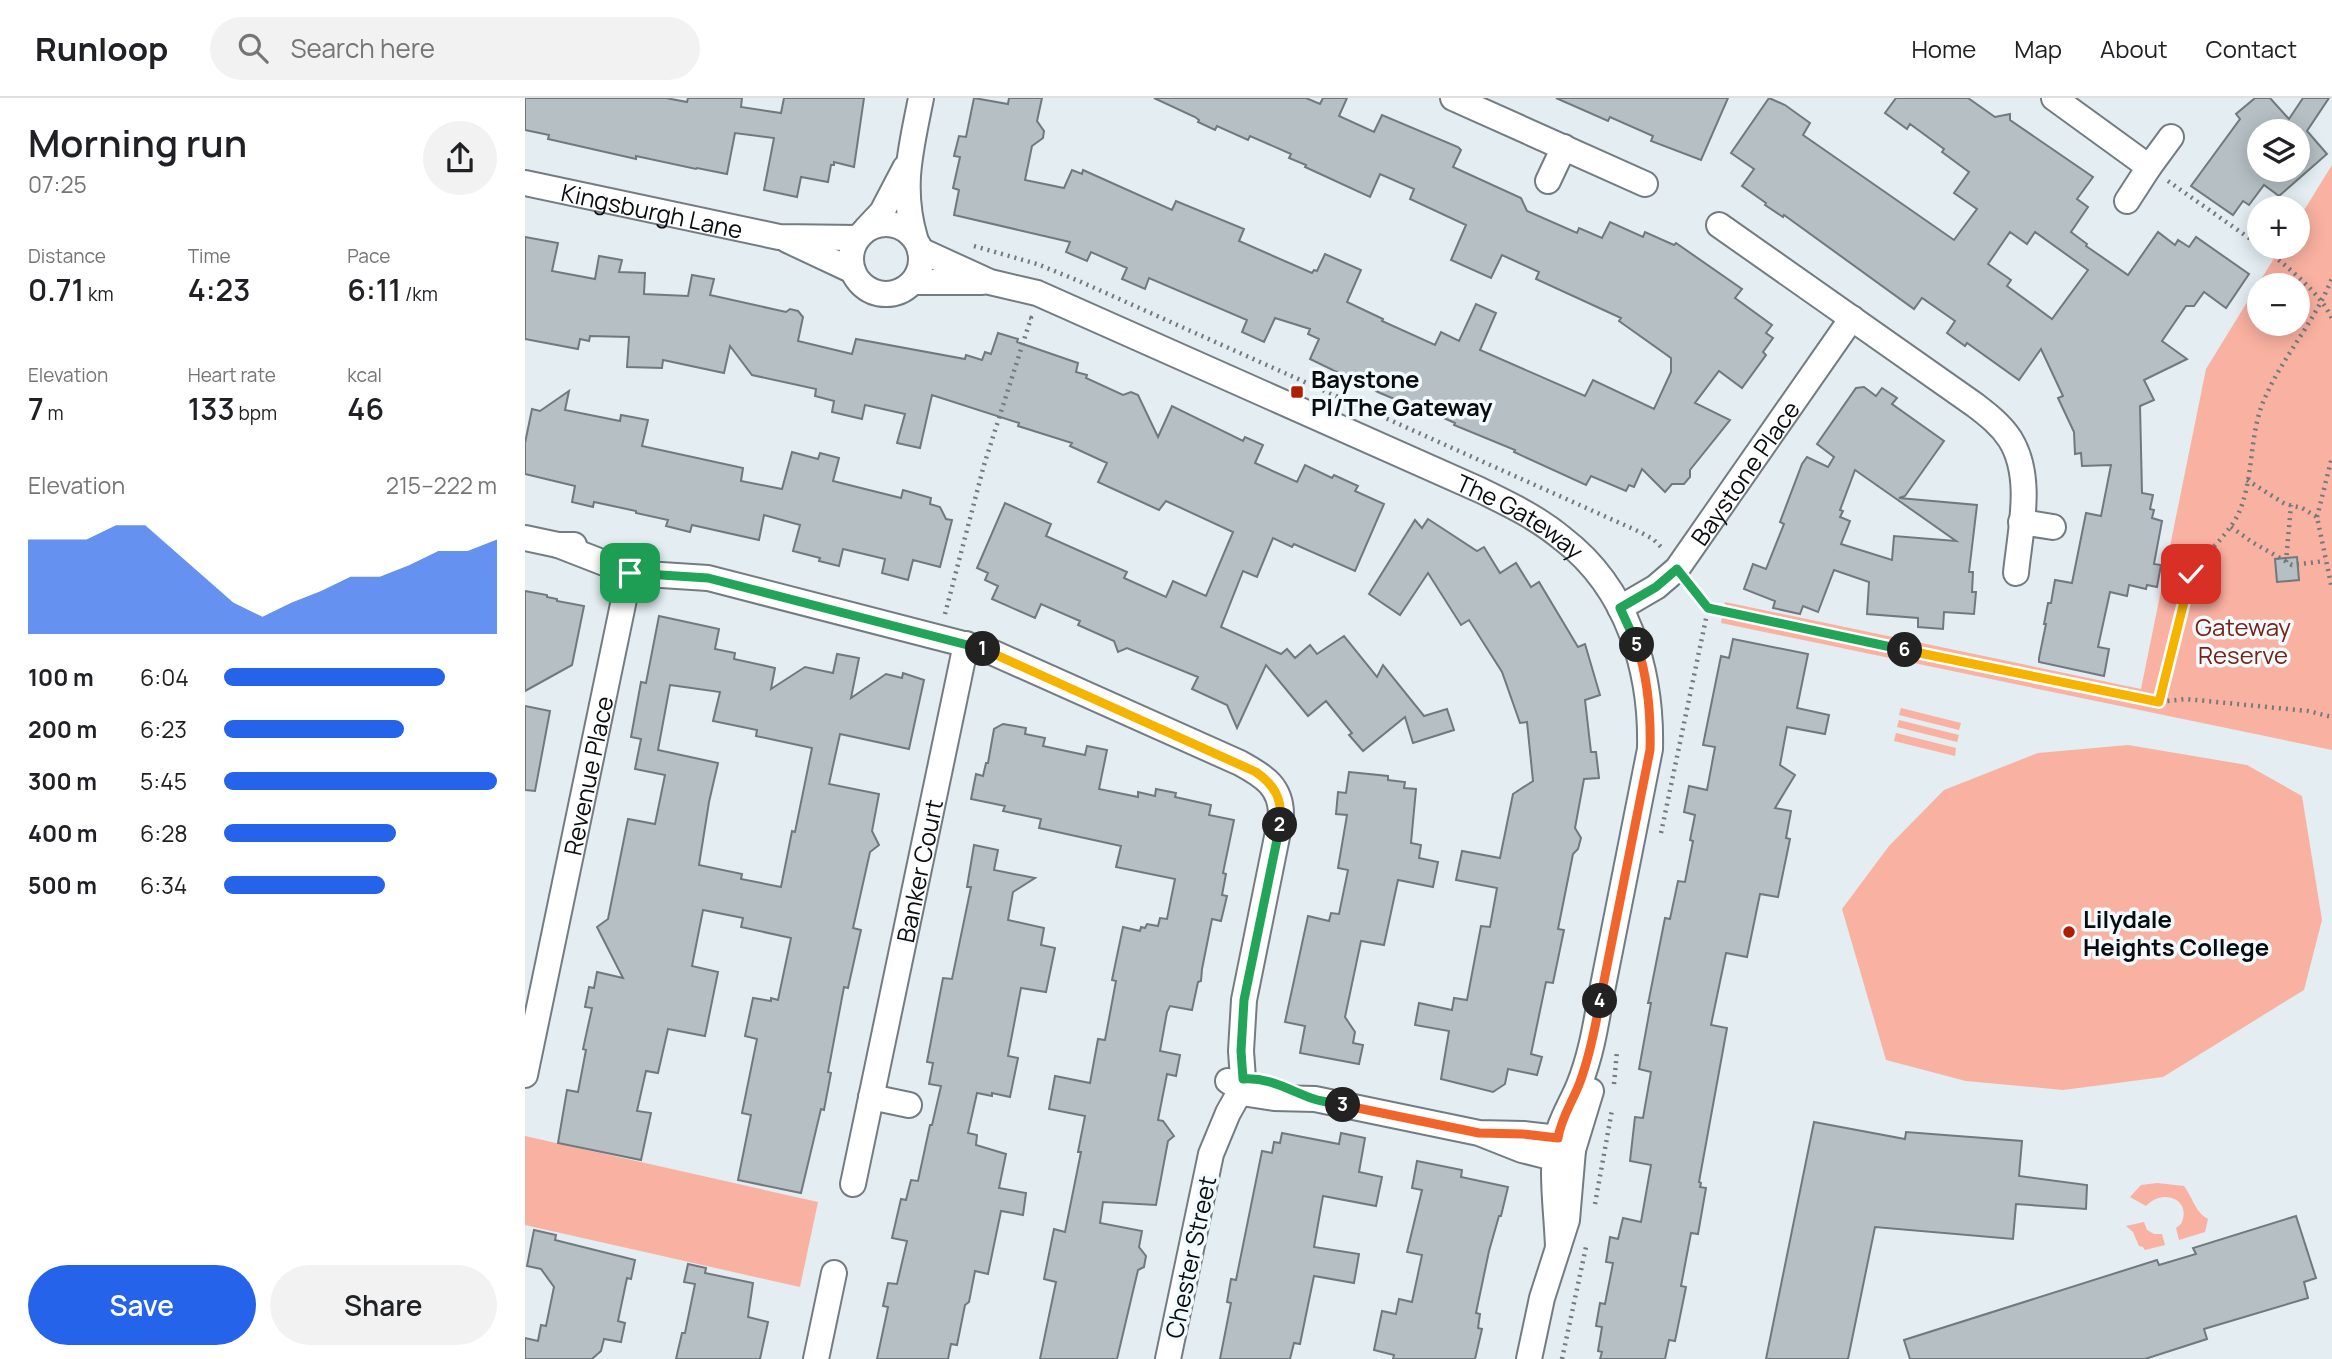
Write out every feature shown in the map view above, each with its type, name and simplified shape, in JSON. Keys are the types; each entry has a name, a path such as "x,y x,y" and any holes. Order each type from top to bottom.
{"street":[{"path":"908,161 882,212 861,234 852,249 850,260 859,282 868,290 879,294 903,290 912,282 921,261 908,214 908,161 921,98"},
{"path":"1453,98 1645,184"},
{"path":"2054,98 2149,167"},
{"path":"2127,201 2171,137"},
{"path":"1548,181 1564,147"},
{"name":"Kingsburgh Lane","path":"525,183 779,237 853,271"},
{"path":"861,234 876,225 887,223 907,230 917,244"},
{"path":"1719,225 1975,405 2001,427 2010,439 2021,466 2023,480 2017,573"},
{"name":"Kingsburgh Lane","path":"779,237 861,234"},
{"name":"The Gateway","path":"917,244 990,282"},
{"name":"The Gateway","path":"912,282 990,282 1037,293 1515,507 1565,540 1603,580 1620,608 1643,663 1651,722 1650,750 1599,1001 1606,1042 1562,1149 1570,1201 1567,1220 1542,1298 1529,1359"},
{"name":"Baystone Place","path":"1620,608 1656,587 1677,569 1852,318"},
{"path":"2021,522 2053,527"},
{"name":"Chester Street","path":"525,538 631,567 708,578 966,644 1011,660 1240,763 1266,779 1274,788 1281,804 1281,817 1244,1000 1228,1049 1237,1083 1213,1120 1211,1154 1168,1359"},
{"name":"Revenue Place","path":"525,1075 534,989 631,567"},
{"name":"Banker Court","path":"853,1184 966,644"},
{"path":"1237,1083 1252,1078 1280,1084 1315,1099 1479,1133 1523,1134 1562,1149"},
{"path":"871,1097 909,1105"},
{"path":"816,1359 834,1273"}],"path":[{"path":"2149,167 2247,236"},
{"path":"971,246 1037,264 1079,281 1640,532 1662,548 1708,608 2159,702 2186,699 2308,711 2332,717"},
{"path":"2278,259 2322,301 2332,319"},
{"path":"2159,702 2191,574 2200,559 2231,527 2240,512 2255,425 2264,400 2291,349 2322,301 2332,278"},
{"path":"945,615 984,465 1031,318 1021,315"},
{"path":"2317,517 2332,457"},
{"path":"2247,480 2278,499 2317,517 2332,589"},
{"path":"2286,562 2291,505"},
{"path":"2231,527 2294,565 2325,561"},
{"path":"1658,844 1708,608"},
{"path":"1606,1042 1614,1091"},
{"path":"1593,1215 1613,1104"},
{"path":"1562,1359 1587,1239"}],"green space":[{"name":"Gateway Reserve","path":"2332,165 2332,750 1721,623 1725,602 2141,689 2206,369 2247,302 2247,336 2310,336 2310,273 2265,273 2274,259 2310,259 2310,201"},
{"path":"1901,708 1961,723 1959,730 1899,715"},
{"path":"1899,720 1959,735 1957,742 1897,727"},
{"path":"1896,733 1956,748 1955,756 1894,741"},
{"path":"2128,745 2247,765 2302,796 2322,920 2304,990 2163,1077 2063,1090 1966,1081 1886,1060 1842,909 1889,846 1944,790 2038,753"},
{"path":"525,1136 818,1202 800,1287 525,1225"},
{"path":"2157,1183 2184,1186 2197,1209 2208,1219 2205,1232 2179,1240 2176,1228 2184,1216 2180,1203 2168,1197 2160,1197 2146,1206 2130,1197 2141,1185"},
{"path":"2144,1222 2147,1230 2162,1234 2165,1245 2145,1250 2139,1246 2133,1232 2126,1226"}],"building":[{"path":"525,98 666,98 687,102 688,98 742,98 741,107 781,113 784,98 864,98 854,167 834,162 828,182 801,177 797,197 764,190 774,138 735,133 727,174 636,156 636,159 548,139 549,135 525,130"},
{"path":"974,98 1008,104 1009,98 1042,98 1037,121 1044,131 1043,138 1032,146 1025,180 1064,188 1072,170 1082,174 1083,170 1172,210 1176,201 1244,229 1239,241 1312,273 1317,271 1325,254 1361,270 1347,302 1435,345 1441,332 1459,341 1476,304 1496,313 1480,350 1585,396 1593,380 1654,409 1671,372 1671,358 1619,321 1621,318 1536,279 1539,272 1502,255 1491,278 1451,260 1466,225 1410,199 1414,189 1380,174 1370,197 1305,167 1306,165 1289,158 1291,154 1250,136 1248,140 1217,126 1215,130 1198,122 1195,117 1154,98 1306,98 1320,104 1323,98 1347,98 1339,116 1374,132 1382,115 1458,147 1461,150 1453,167 1521,198 1527,211 1577,233 1579,228 1602,238 1610,222 1643,237 1645,232 1674,245 1676,243 1742,289 1735,298 1772,325 1766,333 1773,338 1763,352 1766,355 1742,388 1719,371 1695,403 1730,420 1690,470 1690,477 1684,484 1672,484 1665,492 1642,469 1634,487 1629,485 1626,491 1591,476 1586,485 1514,452 1515,450 1454,425 1455,423 1417,406 1416,408 1380,393 1310,359 1319,339 1308,334 1310,329 1275,318 1264,342 1242,332 1247,320 1149,278 1145,289 1122,279 1127,268 1091,252 1087,261 1066,252 1070,242 954,215 959,190 953,188 960,157 954,156 959,136 966,137"},
{"path":"1556,98 1728,98 1701,160 1651,141 1653,136 1610,117 1608,121"},
{"path":"1769,98 1785,105 1810,123 1803,135 1954,240 1977,209 1954,193 1969,172 1910,124 1907,129 1885,113 1896,98 1968,98 1995,117 2010,114 2010,120 2093,177 2077,199 2088,207 2071,232 2087,244 2086,246 2128,275 2158,232 2175,245 2178,240 2189,247 2196,237 2248,273 2226,308 2204,292 2194,306 2186,306 2162,341 2187,359 2144,380 2154,400 2140,406 2142,493 2153,495 2150,509 2154,510 2152,518 2162,521 2154,564 2161,565 2157,587 2147,585 2146,589 2129,585 2127,596 2110,592 2098,647 2109,649 2104,676 2039,662 2048,603 2051,603 2055,580 2072,583 2086,513 2101,516 2111,465 2082,466 2081,453 2075,454 2074,432 2058,398 2063,396 2041,349 2019,380 1967,343 1965,346 1947,333 1955,321 1922,298 1914,309 1784,215 1783,217 1765,205 1766,203 1742,186 1754,169 1731,153","holes":["2010,232 2027,244 2035,232 2088,270 2052,319 2007,286 2011,280 1988,264"]},
{"path":"2255,98 2270,98 2289,119 2247,119 2247,182 2295,182 2279,196 2264,185 2256,196 2247,196 2247,204 2243,201 2233,215 2191,186 2240,119 2236,114"},
{"path":"2303,98 2329,98 2310,126 2310,119 2289,119"},
{"path":"2310,134 2327,154 2310,169"},
{"path":"525,237 558,243 552,271 595,279 599,256 622,260 619,272 645,273 644,294 688,296 692,275 714,279 710,295 786,312 790,309 798,311 803,317 798,341 852,354 856,339 965,359 966,355 982,360 985,352 991,354 998,333 1078,363 1076,372 1087,375 1086,378 1123,395 1131,392 1138,395 1158,437 1172,406 1243,441 1245,437 1263,445 1255,463 1297,482 1305,465 1332,478 1334,475 1358,486 1355,491 1384,504 1355,571 1294,544 1292,547 1273,538 1257,577 1243,571 1221,627 1281,654 1287,649 1295,658 1310,645 1317,654 1344,636 1377,677 1383,665 1424,716 1447,709 1454,730 1413,743 1405,717 1363,751 1326,701 1308,716 1266,665 1237,728 1227,705 1192,689 1198,677 1127,648 1118,652 1114,641 1078,625 1080,621 1041,604 1035,618 992,599 998,586 985,580 988,573 977,568 1005,503 1051,524 1046,536 1127,572 1124,578 1166,597 1173,581 1206,596 1233,532 1166,501 1159,510 1098,482 1107,463 1070,446 1072,443 932,395 920,448 897,443 905,414 865,405 862,419 832,412 834,401 815,396 816,389 752,375 730,346 724,373 663,360 662,368 627,367 629,337 590,336 589,341 580,339 578,349 525,339"},
{"path":"1864,387 1876,396 1882,388 1897,398 1892,404 1944,441 1905,496 1899,498 1977,505 1969,572 1973,572 1972,592 1976,592 1974,614 1944,612 1943,629 1918,627 1918,618 1867,614 1869,582 1834,570 1818,612 1803,606 1800,614 1773,608 1775,601 1744,589 1753,564 1766,569 1784,524 1780,522 1802,464 1807,457 1828,467 1834,457 1817,444 1856,388","holes":["1855,470 1956,541 1894,536 1892,560 1841,544 1850,521 1840,517 1843,511 1840,510"]},
{"path":"569,391 565,410 620,421 621,415 648,420 642,446 743,468 741,481 782,489 792,452 818,459 820,453 839,458 833,481 901,498 903,490 931,498 930,504 940,507 946,519 952,520 940,567 913,560 908,580 882,573 885,559 843,549 839,566 819,561 820,558 793,551 800,525 764,515 759,540 692,525 690,532 666,526 668,520 636,511 594,502 593,507 572,502 575,486 525,474 525,443 532,409 540,411"},
{"path":"1428,519 1477,551 1484,547 1500,573 1516,563 1531,587 1539,582 1578,647 1585,644 1600,695 1585,700 1591,752 1596,752 1599,778 1584,779 1575,828 1581,838 1578,849 1573,854 1558,929 1564,930 1553,983 1546,982 1531,1054 1542,1057 1537,1075 1508,1069 1505,1084 1493,1092 1441,1079 1449,1031 1415,1025 1419,1003 1452,1010 1454,998 1467,1000 1481,926 1490,927 1497,888 1456,880 1462,851 1500,858 1513,794 1533,781 1527,722 1520,723 1502,672 1469,620 1461,625 1428,573 1400,615 1369,594 1415,520 1422,528"},
{"path":"2297,557 2299,580 2277,582 2275,559"},
{"path":"525,591 584,606 572,665 525,691"},
{"path":"659,616 719,629 715,649 735,653 734,659 775,668 771,689 805,667 833,673 837,654 859,658 851,698 886,674 902,678 903,673 924,680 909,749 840,734 829,784 879,794 872,831 879,845 870,852 853,928 861,930 848,988 844,987 828,1072 831,1073 824,1110 821,1109 801,1193 738,1180 751,1115 742,1113 757,1039 745,1036 753,998 778,1000 791,938 741,927 743,918 703,910 692,966 718,972 705,1036 668,1029 658,1073 646,1071 637,1111 651,1113 641,1160 558,1143 567,1090 578,1092 586,1050 583,1049 592,1008 585,1007 589,987 594,988 597,972 623,978 597,927 608,919 628,819 655,824 665,775 635,769 641,739 631,737 641,682 646,683","holes":["670,685 720,692 713,721 757,730 756,736 812,748 781,887 741,879 742,874 699,865 718,763 658,750"]},
{"path":"1733,639 1808,654 1797,708 1829,715 1825,734 1787,727 1780,765 1795,775 1775,808 1791,811 1786,838 1790,839 1778,897 1760,894 1747,957 1726,953 1711,1025 1727,1028 1699,1182 1700,1187 1706,1188 1698,1234 1691,1233 1681,1286 1686,1287 1675,1341 1669,1340 1665,1359 1600,1359 1602,1352 1598,1351 1602,1327 1596,1326 1600,1303 1605,1304 1613,1263 1606,1262 1610,1237 1618,1239 1623,1218 1641,1222 1651,1165 1630,1161 1635,1117 1643,1118 1651,1072 1639,1069 1651,1003 1648,1003 1665,918 1670,919 1678,881 1685,882 1693,841 1690,840 1695,815 1684,812 1689,786 1707,790 1715,747 1703,745 1721,656 1729,658"},
{"path":"525,706 550,711 535,791 525,790"},
{"path":"1003,724 1026,728 1025,734 1045,738 1043,746 1085,755 1087,746 1107,750 1099,789 1138,797 1138,792 1155,796 1156,789 1176,793 1175,797 1211,805 1209,815 1234,820 1223,873 1226,874 1222,895 1227,896 1221,921 1212,919 1201,981 1198,982 1192,1010 1170,1006 1167,1012 1160,1051 1180,1055 1176,1076 1167,1074 1158,1120 1163,1121 1174,1136 1168,1141 1156,1205 1103,1202 1100,1223 1142,1231 1139,1247 1146,1256 1144,1267 1138,1270 1117,1359 1040,1359 1056,1282 1044,1279 1054,1229 1065,1232 1081,1152 1078,1152 1085,1116 1049,1109 1055,1076 1090,1083 1098,1039 1105,1040 1116,981 1112,980 1123,927 1140,931 1141,927 1145,928 1147,924 1158,926 1160,918 1167,919 1175,879 1116,867 1121,846 1039,828 1041,819 1003,811 1005,806 971,799 976,774 983,776 988,763 994,729"},
{"path":"1349,772 1388,776 1388,780 1405,782 1404,788 1416,789 1411,843 1421,845 1419,858 1438,862 1433,887 1398,880 1384,945 1361,941 1345,1017 1355,1032 1353,1043 1363,1045 1359,1064 1300,1053 1305,1026 1285,1022 1308,916 1329,921 1331,913 1339,914 1348,870 1338,868 1347,815 1336,814 1338,792 1346,793"},
{"path":"974,845 998,850 994,870 1035,878 1013,892 1008,920 1044,928 1041,945 1055,948 1046,992 1021,988 1008,1056 1018,1058 1010,1097 977,1093 968,1133 977,1135 976,1145 1006,1154 999,1188 1026,1193 1023,1215 1001,1211 988,1274 975,1271 957,1345 951,1344 948,1359 877,1359 888,1307 883,1306 888,1283 897,1284 907,1241 892,1238 901,1199 906,1200 911,1180 918,1181 941,1086 929,1084 933,1063 927,1062 943,978 952,979 971,887 967,887"},
{"path":"1814,1122 1905,1139 1906,1132 2022,1141 2019,1176 2087,1185 2086,1209 2016,1204 2013,1239 1875,1227 1848,1359 1766,1359"},
{"path":"1282,1133 1339,1144 1341,1133 1365,1138 1359,1172 1382,1177 1376,1206 1323,1196 1314,1247 1359,1254 1354,1283 1314,1276 1300,1344 1294,1343 1290,1359 1220,1359 1231,1303 1227,1302 1231,1279 1236,1280 1262,1151 1272,1153 1274,1142 1280,1143"},
{"path":"1417,1161 1462,1170 1461,1177 1508,1187 1489,1251 1476,1313 1480,1314 1478,1328 1482,1329 1475,1359 1393,1359 1394,1355 1374,1350 1382,1311 1396,1314 1399,1299 1412,1302 1422,1255 1407,1252 1422,1190 1412,1188"},
{"path":"2296,1216 2316,1278 2304,1282 2308,1298 2204,1329 2207,1339 2145,1359 1910,1359 1904,1340 2157,1260 2159,1265 2196,1254 2193,1248"},
{"path":"534,1230 556,1235 555,1240 635,1260 631,1279 627,1278 618,1321 625,1323 621,1342 604,1339 601,1351 592,1359 525,1359 525,1338 538,1341 541,1325 546,1326 554,1287 541,1269 527,1266"},
{"path":"688,1264 706,1268 705,1273 753,1283 748,1317 768,1322 760,1359 676,1359 682,1333 685,1333 695,1284 684,1282"}],"place":[{"name":"Baystone Pl/The Gateway","path":"1297,392"},
{"name":"Lilydale Heights College","path":"2069,932"}],"route":[{"path":"630,573 708,578 987,650 1256,772 1274,788 1281,804 1281,817 1244,1000 1241,1051 1243,1079 1252,1078 1280,1084 1315,1099 1479,1133 1558,1138 1594,1038 1599,1001 1650,750 1651,722 1643,663 1620,608 1656,587 1677,569 1708,608 2159,702 2191,574"}]}
